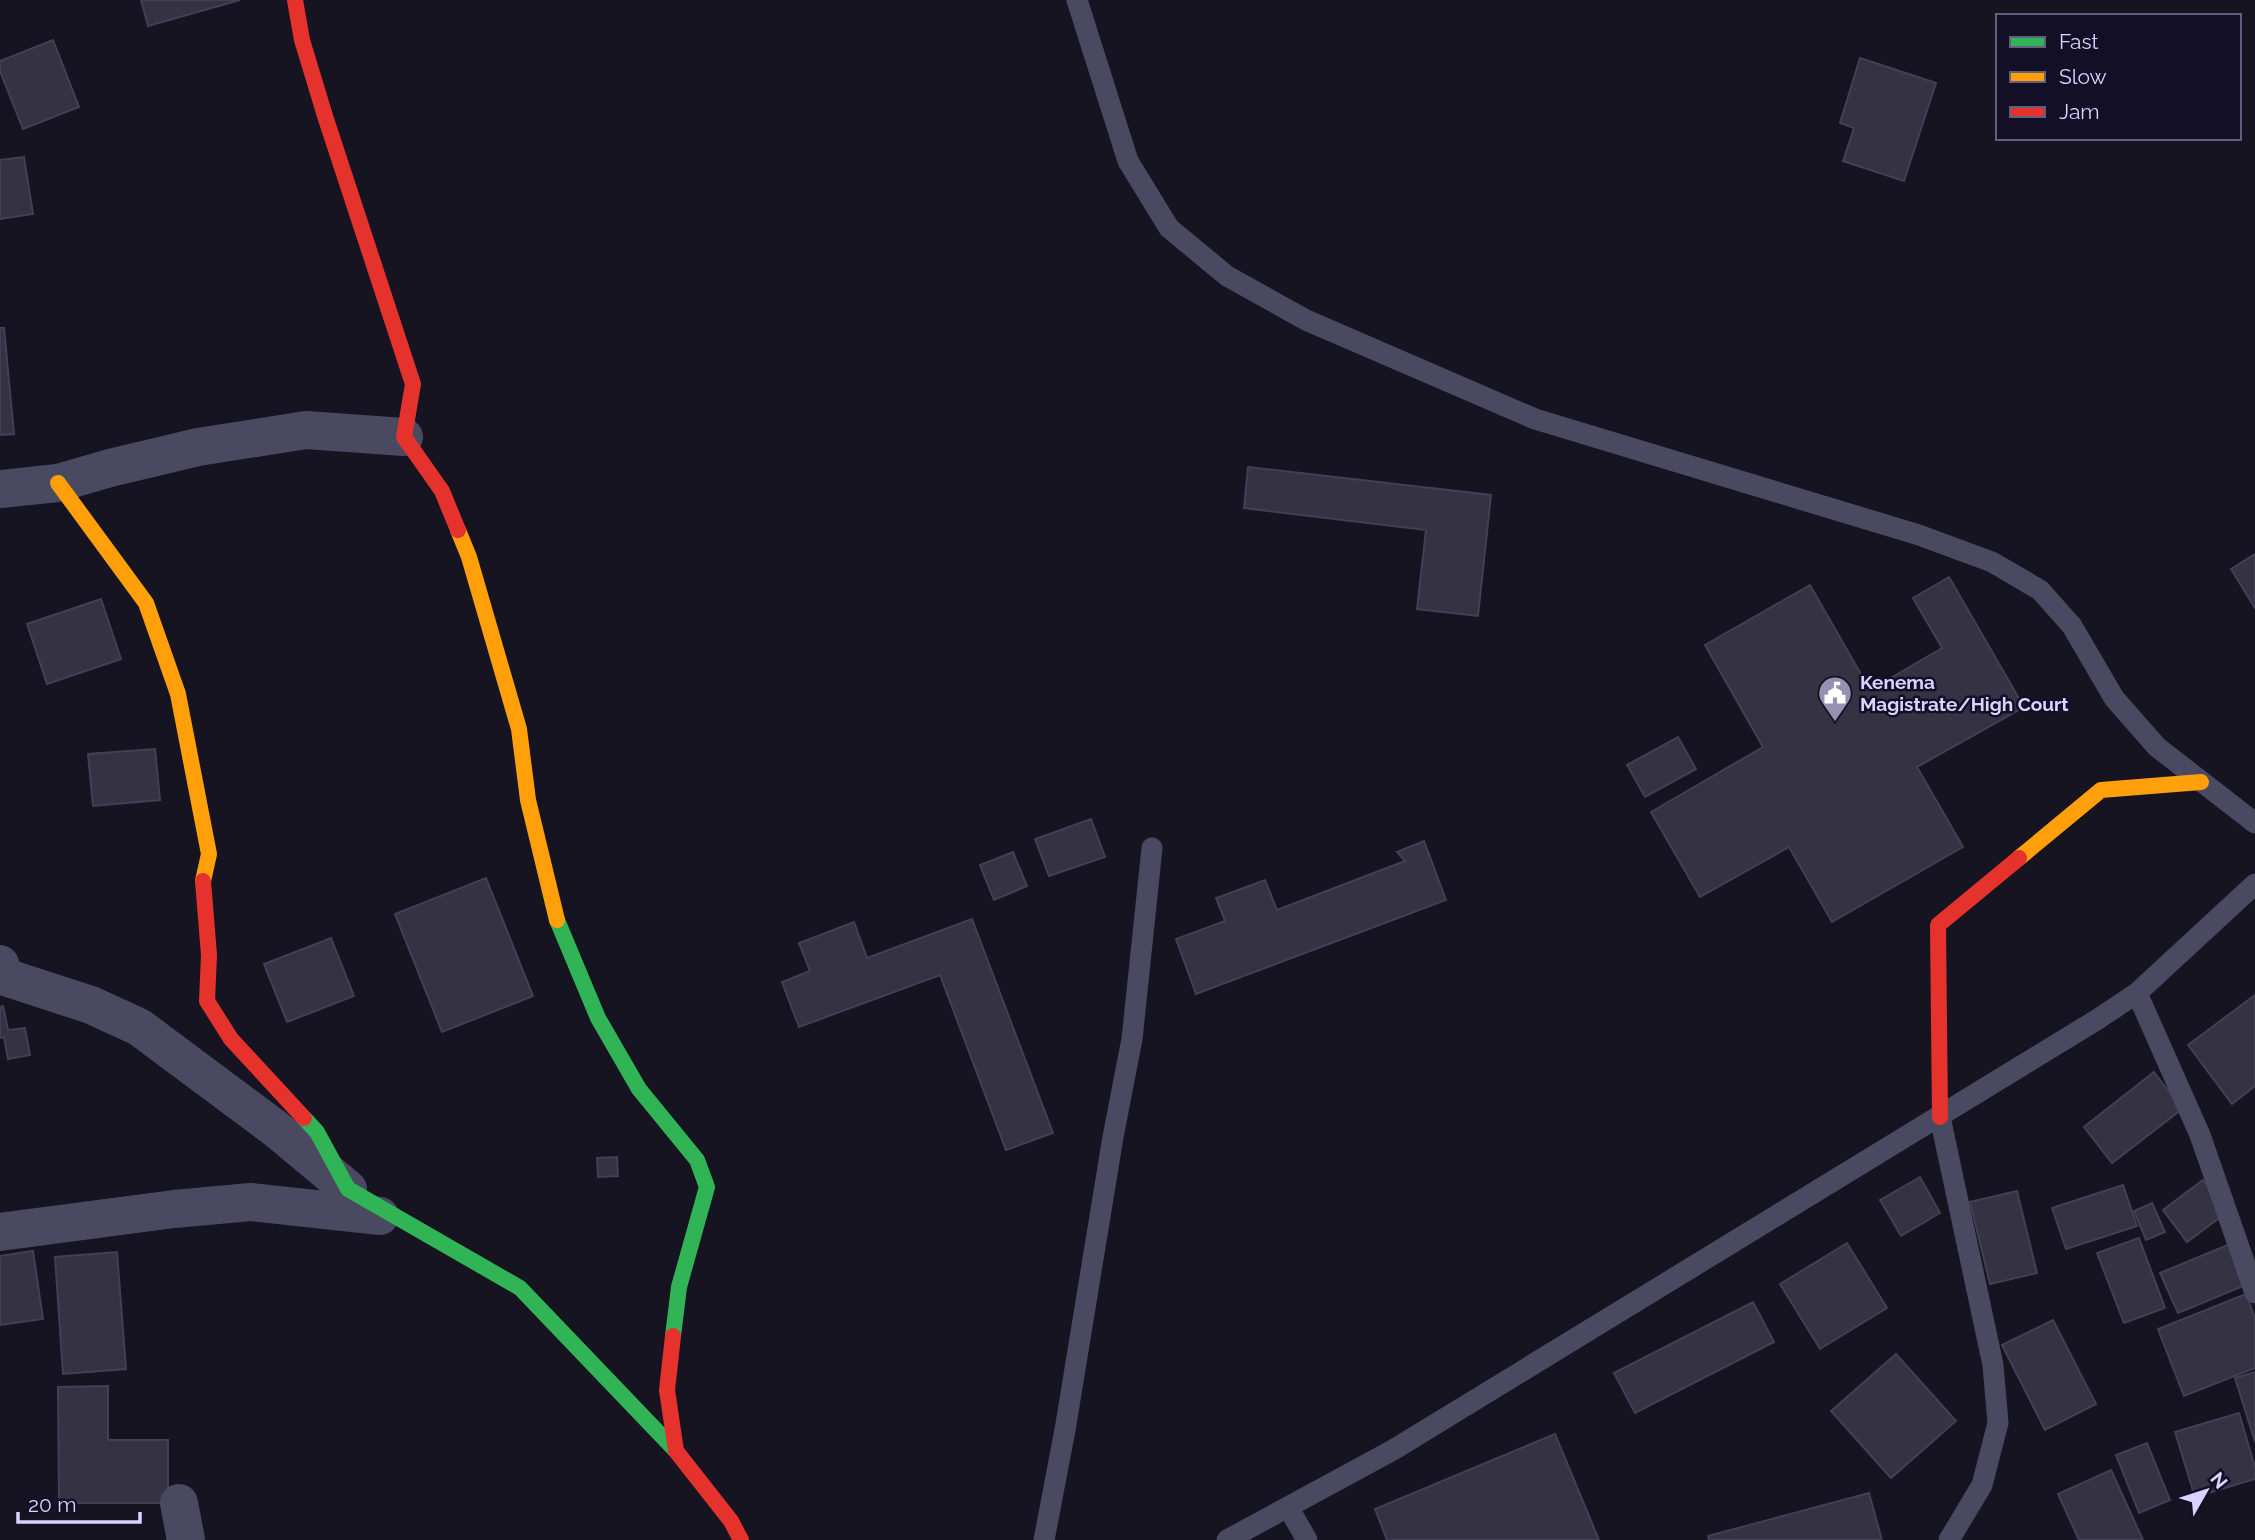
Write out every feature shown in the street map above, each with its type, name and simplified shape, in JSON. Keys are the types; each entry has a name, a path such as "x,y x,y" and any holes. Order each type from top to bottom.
{"street":[{"path":"295,0 302,40 325,116 413,384 404,437 442,491 470,557 519,729 528,800 556,918 598,1018 639,1089 697,1160 708,1186 678,1300 667,1390 676,1451"},
{"path":"0,489 58,483 198,447 306,430 404,437"},
{"path":"58,483 146,603 178,694 209,854 203,881 209,954 207,1001 231,1040 317,1132 348,1189"},
{"path":"1940,1117 1938,925 2101,790 2201,782"},
{"path":"0,964 5,977 91,1005 139,1027 276,1129 348,1189 520,1288 676,1451 731,1521 741,1540"},
{"path":"0,1232 174,1209 251,1202 400,1219"},
{"path":"179,1503 186,1540"}],"lane":[{"path":"1077,0 1128,161 1169,228 1227,276 1306,320 1535,419 1919,535 1992,562 2040,590 2072,626 2114,698 2157,747 2255,823"},
{"path":"1044,1540 1068,1416 1113,1137 1132,1039 1152,848"},
{"path":"1227,1540 1394,1450 2098,1019 2137,993 2255,884"},
{"path":"2137,993 2200,1135 2255,1293"},
{"path":"1940,1117 1993,1365 1998,1423 1982,1485 1949,1540"},
{"path":"1288,1507 1307,1540"}],"building":[{"path":"141,0 240,0 148,26"},
{"path":"53,40 79,107 23,129 0,71 0,61"},
{"path":"1860,58 1936,83 1904,181 1843,161 1854,128 1840,123"},
{"path":"24,157 33,214 0,219 0,160"},
{"path":"0,328 4,328 14,434 0,435"},
{"path":"1248,467 1491,495 1478,616 1417,609 1426,530 1244,508"},
{"path":"2255,554 2255,608 2231,569"},
{"path":"1949,577 2024,707 1917,767 1963,847 1832,922 1789,847 1700,897 1651,812 1763,747 1705,645 1810,585 1870,690 1942,648 1913,598"},
{"path":"101,599 121,659 47,684 27,624"},
{"path":"1678,737 1696,769 1645,797 1627,765"},
{"path":"155,749 160,800 93,806 88,754"},
{"path":"1091,819 1105,857 1049,876 1035,839"},
{"path":"1424,841 1446,900 1196,994 1176,939 1225,921 1216,898 1265,880 1277,910 1405,861 1397,852"},
{"path":"1013,852 1027,886 994,900 980,865"},
{"path":"486,878 533,996 442,1032 395,914"},
{"path":"972,919 1053,1133 1006,1150 940,975 799,1027 782,982 810,971 799,943 854,922 867,958"},
{"path":"331,938 354,996 287,1022 264,964"},
{"path":"2255,995 2255,1086 2232,1104 2188,1045"},
{"path":"3,1006 8,1030 25,1028 30,1055 8,1059 4,1037 0,1038 0,1007"},
{"path":"2154,1072 2182,1109 2112,1163 2084,1127"},
{"path":"617,1157 618,1176 598,1177 597,1158"},
{"path":"1920,1177 1940,1213 1901,1236 1880,1200"},
{"path":"2203,1180 2227,1212 2187,1242 2163,1210"},
{"path":"2123,1185 2137,1226 2066,1249 2052,1208"},
{"path":"2017,1191 2037,1273 1990,1284 1970,1202"},
{"path":"2152,1203 2165,1232 2146,1240 2134,1211"},
{"path":"2139,1238 2165,1308 2124,1323 2097,1253"},
{"path":"1847,1243 1887,1308 1820,1349 1780,1284"},
{"path":"2230,1244 2248,1284 2178,1313 2160,1273"},
{"path":"33,1251 43,1319 0,1325 0,1256"},
{"path":"117,1252 126,1369 63,1374 55,1257"},
{"path":"2246,1294 2255,1318 2255,1368 2184,1396 2158,1329"},
{"path":"1753,1302 1774,1342 1635,1413 1614,1373"},
{"path":"2053,1320 2096,1404 2045,1430 2002,1345"},
{"path":"1896,1354 1956,1421 1891,1478 1831,1411"},
{"path":"2255,1372 2255,1442 2235,1378"},
{"path":"108,1386 108,1440 168,1440 168,1503 59,1503 58,1387"},
{"path":"2239,1413 2255,1467 2255,1479 2195,1497 2175,1432"},
{"path":"1555,1434 1599,1540 1387,1540 1375,1509"},
{"path":"2147,1443 2170,1500 2139,1513 2116,1455"},
{"path":"2111,1470 2143,1540 2079,1540 2058,1494"},
{"path":"1869,1493 1882,1540 1709,1540 1708,1536"}],"traffic: fast":[{"path":"557,920 598,1018 639,1089 697,1160 707,1187 679,1287 673,1336"},
{"path":"304,1118 317,1132 348,1189 520,1288 676,1451"}],"traffic: slow":[{"path":"58,483 146,603 178,694 209,854 203,881"},
{"path":"458,530 469,557 519,729 528,800 557,920"},
{"path":"2019,858 2101,790 2201,782"}],"traffic: jam":[{"path":"295,0 302,40 325,116 413,384 404,437 442,491 458,530"},
{"path":"1940,1117 1938,925 2019,858"},
{"path":"203,881 209,955 207,1001 231,1039 304,1118"},
{"path":"673,1336 667,1390 676,1451 731,1521 741,1540"}],"place":[{"name":"Kenema Magistrate/High Court","path":"1835,723"}]}
